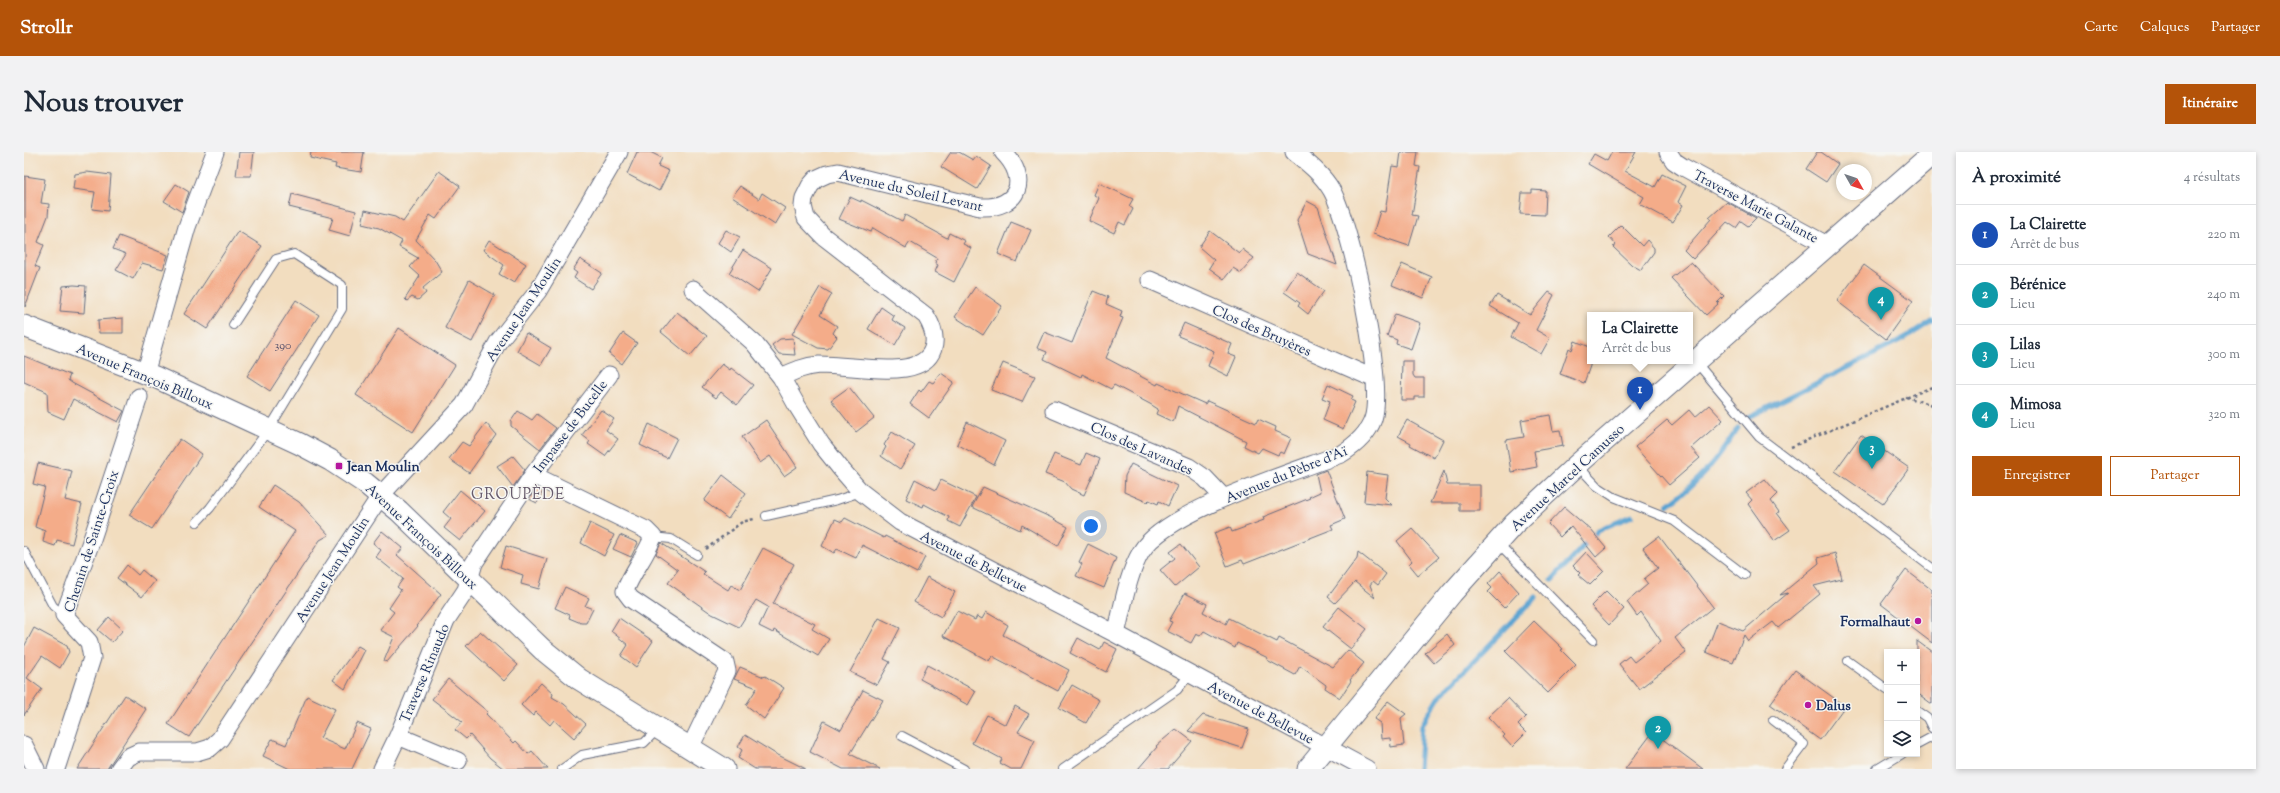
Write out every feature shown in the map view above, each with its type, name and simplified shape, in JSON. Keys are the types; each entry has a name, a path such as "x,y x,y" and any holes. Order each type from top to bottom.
{"street":[{"path":"145,374 187,227 215,152"},
{"name":"Avenue Jean Moulin","path":"119,769 128,757 139,752 197,752 210,748 220,739 381,495 464,405 498,342 538,291 619,152"},
{"name":"Avenue du Soleil Levant","path":"781,377 802,368 818,365 910,367 927,358 934,348 936,339 934,328 926,316 823,236 806,218 803,206 804,198 816,179 826,174 838,172 980,207 990,208 1008,202 1015,193 1018,184 1018,174 1003,152"},
{"name":"Avenue du Pèbre d'Aï","path":"1116,634 1133,567 1142,551 1154,538 1177,521 1224,498 1341,454 1353,447 1373,420 1376,399 1375,380 1352,246 1339,205 1324,178 1294,152"},
{"name":"Traverse Marie Galante","path":"1668,152 1674,161 1827,245"},
{"name":"Avenue Marcel Camusso","path":"1695,361 1932,154"},
{"name":"Clos des Bruyères","path":"1150,280 1375,380"},
{"name":"Avenue de Bellevue","path":"693,289 747,335 781,377 821,444 861,492 878,506 914,531 1116,634 1327,746 1367,769"},
{"name":"Avenue François Billoux","path":"24,326 145,374 268,429 330,460 381,495 542,649 579,679 724,769"},
{"name":"Avenue Marcel Camusso","path":"1308,769 1452,593 1514,524 1577,465 1692,364"},
{"name":"Impasse de Bucelle","path":"469,579 474,563 533,475 609,376"},
{"name":"Chemin de Sainte-Croix","path":"56,769 92,658 89,642 64,615 92,539 138,397"},
{"name":"Clos des Lavandes","path":"1054,410 1189,467 1205,478 1224,498"},
{"path":"533,475 646,530 653,537 648,549 630,578 625,591 631,600 725,662 726,672 703,725 690,748"},
{"name":"Traverse Rinaudo","path":"382,769 398,736 446,620 466,590 469,579"},
{"path":"398,736 458,761"},
{"path":"24,745 36,769"}],"lane":[{"path":"197,522 210,508 268,429 342,309 342,285 294,254 276,259 233,325"},
{"path":"1695,361 1759,437 1932,568"},
{"path":"1577,465 1597,486 1614,497 1674,521 1745,575"},
{"path":"766,516 837,500 861,492"},
{"path":"653,537 671,539 697,555"},
{"path":"1498,543 1594,640"},
{"path":"24,551 53,606 64,615"},
{"path":"1848,661 1884,687"},
{"path":"1063,769 1177,690 1190,674"},
{"path":"1920,713 1926,718 1932,728"},
{"path":"1773,720 1804,744 1784,769"},
{"path":"562,769 582,755 644,743 658,729"},
{"path":"902,736 964,769"},
{"path":"1920,744 1932,737"},
{"path":"1877,769 1897,757"}],"path":[{"path":"1778,452 1932,386"},
{"path":"1906,397 1932,405"},
{"path":"697,555 742,522 766,516"}],"building":[{"path":"239,152 254,152 251,176 236,176"},
{"path":"311,152 364,152 361,172 335,168 336,164 310,158"},
{"path":"637,152 650,152 662,158 658,166 669,171 659,191 627,174"},
{"path":"951,152 959,152 973,160 976,156 991,166 977,189 941,167"},
{"path":"1401,152 1418,152 1416,166 1420,167 1412,215 1418,216 1409,246 1373,234 1380,211 1385,212 1392,166 1399,167"},
{"path":"1612,152 1636,152 1625,171 1655,187 1662,174 1686,186 1678,202 1683,205 1673,222 1640,204 1644,197 1588,164 1594,154 1607,161"},
{"path":"1817,152 1821,152 1838,164 1836,164 1836,167 1826,182 1806,169"},
{"path":"439,171 460,186 436,219 430,215 416,240 435,260 442,272 423,288 426,293 418,300 412,297 407,301 405,299 420,276 410,267 418,258 399,247 402,241 379,228 362,224 365,210 395,217 403,222"},
{"path":"87,172 111,175 108,211 92,209 95,192 73,189 75,174"},
{"path":"25,176 45,179 41,203 49,204 48,216 38,242 44,245 35,266 40,268 25,307"},
{"path":"1099,183 1133,199 1129,206 1133,209 1125,225 1119,222 1114,233 1089,221 1099,198 1094,195"},
{"path":"176,184 189,192 182,212 164,201"},
{"path":"740,186 759,199 762,193 785,208 775,225 732,197"},
{"path":"1532,190 1546,191 1545,215 1520,214 1522,193 1532,193"},
{"path":"292,194 356,211 350,236 329,230 333,218 289,207"},
{"path":"850,197 861,202 861,200 902,221 905,215 947,238 949,233 965,241 963,244 971,248 954,282 935,272 938,265 935,263 937,258 910,242 906,248 873,228 871,232 839,219"},
{"path":"1307,201 1318,207 1337,265 1308,254 1297,220"},
{"path":"1727,202 1756,218 1748,226 1741,221 1736,228 1727,222 1693,259 1684,250 1711,219 1709,218"},
{"path":"1011,222 1031,230 1017,262 998,254"},
{"path":"1621,225 1642,246 1647,240 1654,248 1654,252 1641,270 1632,265 1613,247 1616,245 1609,237"},
{"path":"726,230 740,237 731,252 718,243"},
{"path":"238,231 262,246 207,329 184,314"},
{"path":"1210,231 1239,253 1242,249 1254,258 1241,273 1233,268 1224,279 1209,268 1214,260 1199,247"},
{"path":"119,236 168,255 163,269 142,263 133,279 116,270 126,254 113,249"},
{"path":"489,240 526,264 514,283 499,274 504,265 483,250"},
{"path":"743,250 772,268 758,292 729,273"},
{"path":"580,259 602,273 591,289 574,278 577,273 573,270"},
{"path":"1691,262 1724,296 1706,315 1671,278"},
{"path":"1402,264 1432,277 1423,298 1392,285"},
{"path":"1864,265 1913,301 1886,339 1837,301"},
{"path":"1297,272 1324,291 1308,314 1298,306 1300,303 1284,292"},
{"path":"469,280 495,295 472,342 445,328"},
{"path":"63,286 86,286 84,313 60,311"},
{"path":"820,287 832,294 820,315 837,326 833,333 837,337 828,349 818,348 792,334"},
{"path":"975,287 1002,306 983,335 955,317"},
{"path":"1093,291 1108,297 1106,304 1122,311 1120,317 1123,318 1106,358 1157,385 1158,383 1205,404 1207,401 1256,423 1258,419 1276,427 1275,431 1291,438 1284,454 1280,452 1278,455 1262,448 1258,453 1244,446 1246,441 1178,406 1173,422 1156,414 1158,409 1114,385 1111,389 1082,374 1081,377 1044,359 1047,352 1037,348 1044,332 1072,343"},
{"path":"1549,292 1554,295 1536,330 1550,338 1541,354 1511,337 1518,323 1490,306 1497,295 1530,315"},
{"path":"296,300 319,315 270,391 247,376"},
{"path":"881,307 894,316 892,320 905,328 895,345 868,329"},
{"path":"677,312 707,336 690,356 661,332"},
{"path":"1395,314 1420,323 1411,349 1396,344 1397,340 1387,336"},
{"path":"123,318 123,333 99,333 98,320"},
{"path":"1184,323 1232,344 1228,354 1236,357 1228,376 1208,366 1214,351 1178,336"},
{"path":"399,328 455,365 413,432 356,395"},
{"path":"526,333 551,348 541,365 517,351"},
{"path":"623,333 637,343 622,364 609,354"},
{"path":"793,338 795,355 779,354 772,345 780,339"},
{"path":"1575,341 1587,346 1587,364 1590,364 1590,366 1584,383 1560,374 1569,348 1572,350"},
{"path":"24,356 70,375 68,380 72,383 124,411 118,422 73,399 64,419 48,412 47,392 24,382"},
{"path":"1402,361 1413,361 1413,375 1415,378 1424,378 1424,397 1414,397 1414,400 1401,400"},
{"path":"1003,363 1035,376 1022,402 991,390"},
{"path":"722,364 730,370 731,368 753,385 737,405 721,392 716,398 702,387"},
{"path":"941,373 954,382 929,418 910,404 919,390 921,392 929,381 933,383"},
{"path":"1328,384 1353,396 1351,400 1355,402 1343,429 1323,420 1330,401 1322,398"},
{"path":"849,387 874,418 856,432 831,400"},
{"path":"1709,405 1723,420 1691,448 1700,458 1669,485 1635,447 1667,420 1672,425 1689,410 1695,417"},
{"path":"601,410 614,419 606,430 618,439 605,456 588,444 590,441 582,435"},
{"path":"518,411 532,420 537,414 556,428 540,449 511,426 511,421"},
{"path":"1550,415 1553,431 1560,430 1563,446 1534,451 1537,467 1511,472 1506,440 1524,437 1521,420"},
{"path":"766,420 797,467 784,476 770,456 760,463 742,437"},
{"path":"1407,420 1443,440 1434,458 1410,445 1411,443 1398,436"},
{"path":"967,422 1005,441 994,465 957,444"},
{"path":"486,423 496,435 469,473 449,459 462,442 469,446"},
{"path":"649,424 677,438 667,458 640,445"},
{"path":"892,432 915,446 900,469 881,456 886,447 884,445"},
{"path":"1861,435 1909,468 1883,504 1835,471"},
{"path":"180,439 202,454 152,529 129,515"},
{"path":"1086,453 1100,459 1084,495 1071,489 1065,482 1045,474 1054,454 1081,465"},
{"path":"513,456 525,470 513,487 497,466"},
{"path":"38,463 72,471 65,500 82,504 72,544 57,540 55,546 43,542 45,531 35,527 45,487 33,484"},
{"path":"1131,464 1177,486 1168,506 1159,501 1158,504 1149,500 1147,502 1124,492 1125,476"},
{"path":"1326,470 1345,519 1331,525 1333,529 1244,564 1242,560 1227,566 1214,533 1230,527 1232,532 1264,520 1263,517 1310,498 1309,497 1320,492 1316,474"},
{"path":"1444,471 1447,485 1480,485 1480,511 1460,511 1460,503 1430,503"},
{"path":"1367,472 1388,475 1385,498 1392,505 1364,502"},
{"path":"723,475 746,493 728,519 704,501"},
{"path":"915,479 936,490 941,480 976,497 960,527 948,521 949,517 924,504 923,507 906,499"},
{"path":"1765,479 1778,494 1771,501 1779,512 1777,513 1790,530 1774,541 1748,504 1752,500 1746,493"},
{"path":"273,485 299,502 329,535 320,540 189,737 168,724 295,531 259,507"},
{"path":"983,487 1050,517 1068,527 1058,546 1022,525 1020,530 972,507"},
{"path":"536,488 543,491 537,503 529,499"},
{"path":"460,490 485,511 460,541 444,528 451,519 443,512"},
{"path":"1564,507 1591,530 1606,548 1596,557 1571,526 1560,537 1548,524"},
{"path":"845,518 884,538 885,536 925,557 917,573 862,545 856,558 837,549 834,553 822,546 835,519 842,522"},
{"path":"590,523 614,535 604,556 581,543"},
{"path":"1412,528 1439,557 1418,575 1409,564 1412,561 1397,541"},
{"path":"382,531 403,548 397,555 441,594 417,625 418,626 387,662 384,661 394,637 380,630 394,612 389,608 401,590 397,587 403,579 376,557 381,550 373,543"},
{"path":"620,535 638,543 631,557 613,549"},
{"path":"1659,536 1713,607 1675,638 1686,653 1639,689 1619,664 1629,656 1634,662 1661,641 1641,612 1637,616 1627,602 1648,584 1644,579 1658,568 1643,548"},
{"path":"661,543 705,572 703,574 728,590 731,585 740,590 763,548 794,564 773,604 815,624 812,629 829,639 818,656 774,630 773,633 759,626 768,607 756,600 739,627 712,614 668,583 678,570 656,554"},
{"path":"1088,544 1116,558 1104,588 1076,576 1082,564 1079,562"},
{"path":"1181,544 1199,567 1175,587 1160,570 1175,558 1170,552"},
{"path":"506,546 547,559 539,589 521,584 523,575 500,567"},
{"path":"1358,552 1386,574 1378,585 1373,581 1370,585 1375,598 1355,582 1335,603 1328,597 1357,558"},
{"path":"1586,552 1604,571 1590,585 1578,575 1580,573 1573,566"},
{"path":"1835,553 1842,579 1814,586 1820,594 1778,628 1773,622 1748,641 1744,635 1733,663 1706,652 1718,621 1743,631 1788,593 1780,595 1819,563 1818,558"},
{"path":"127,565 138,575 142,570 155,581 142,597 117,578"},
{"name":"Formalhaut","path":"1906,570 1932,590 1932,643 1881,604"},
{"path":"1500,571 1519,592 1504,608 1488,592 1492,588 1488,584"},
{"path":"927,577 955,592 941,617 914,602"},
{"path":"565,587 589,598 585,606 593,609 586,623 581,623 569,618 570,615 555,608"},
{"path":"1606,591 1624,609 1609,625 1591,606"},
{"path":"1185,593 1207,604 1203,612 1226,624 1229,618 1277,642 1279,638 1333,667 1348,650 1364,663 1350,680 1351,681 1340,698 1325,688 1326,685 1300,666 1295,675 1267,660 1268,658 1237,643 1235,648 1204,631 1200,636 1196,634 1191,643 1167,631 1172,622 1169,621"},
{"path":"1339,607 1367,629 1351,649 1323,627"},
{"path":"957,611 975,620 977,616 982,619 986,612 1008,625 1003,635 1069,670 1058,691 992,656 989,661 943,636"},
{"path":"109,617 123,630 112,642 98,630"},
{"path":"619,618 653,641 636,667 621,656 628,645 611,631"},
{"path":"879,618 900,628 884,659 890,662 877,685 850,672"},
{"path":"1534,621 1563,649 1561,650 1576,665 1548,693 1505,651"},
{"path":"34,628 67,646 69,652 60,668 42,656 27,678 42,689 24,715 24,647"},
{"path":"480,631 518,665 504,681 466,646"},
{"path":"1447,634 1455,645 1434,663 1425,653"},
{"path":"1078,638 1100,650 1104,642 1117,649 1106,672 1070,653"},
{"path":"1917,641 1932,652 1932,704 1920,695 1920,649 1917,649"},
{"path":"358,646 365,650 345,689 333,680"},
{"path":"927,665 976,691 968,705 920,679"},
{"path":"740,667 764,677 765,676 784,688 764,719 746,705 757,688 734,679"},
{"name":"Dalus","path":"1795,670 1845,706 1820,740 1770,704"},
{"path":"448,679 488,712 486,714 514,743 516,741 528,754 532,751 548,769 504,769 490,758 470,735 466,739 455,730 462,722 432,699"},
{"path":"541,683 553,694 552,697 564,704 586,724 574,738 554,720 550,725 536,712 533,716 521,705"},
{"path":"1072,685 1099,700 1086,723 1059,708"},
{"path":"863,690 883,700 850,754 880,769 843,769 810,752 824,721 841,730"},
{"path":"125,695 146,709 107,769 77,769"},
{"path":"307,696 335,709 320,738 345,749 357,723 371,729 352,769 290,769 263,756 272,739 286,745"},
{"path":"1508,698 1526,717 1518,725 1526,733 1512,747 1503,737 1505,735 1488,717"},
{"path":"1388,701 1406,714 1401,718 1404,745 1391,747 1390,738 1381,739 1380,723 1374,719"},
{"path":"1015,706 1029,714 1018,732 1035,740 1021,769 1011,769 1000,763 1002,759 972,743 987,715 1006,725"},
{"path":"1203,715 1249,729 1242,748 1188,731"},
{"path":"1176,729 1192,741 1168,769 1138,769 1157,747 1156,746"},
{"path":"1653,732 1703,769 1625,769"},
{"path":"745,735 774,753 806,769 755,769 738,758 742,750 738,747"}],"waterway":[{"path":"1749,417 1906,338 1932,321"},
{"path":"1668,505 1699,479 1723,450 1738,428"},
{"path":"1552,580 1598,530 1632,516"},
{"path":"1419,769 1422,725 1438,698 1536,597"}],"place":[{"name":"Mimosa","path":"1881,320"},
{"name":"La Clairette","path":"1640,410"},
{"name":"Jean Moulin","path":"339,466"},
{"name":"Lilas","path":"1872,469"},
{"name":"Formalhaut","path":"1918,621"},
{"name":"Dalus","path":"1808,705"},
{"name":"Bérénice","path":"1658,749"}],"district":[{"name":"GROUPÈDE","path":"518,494"}]}
